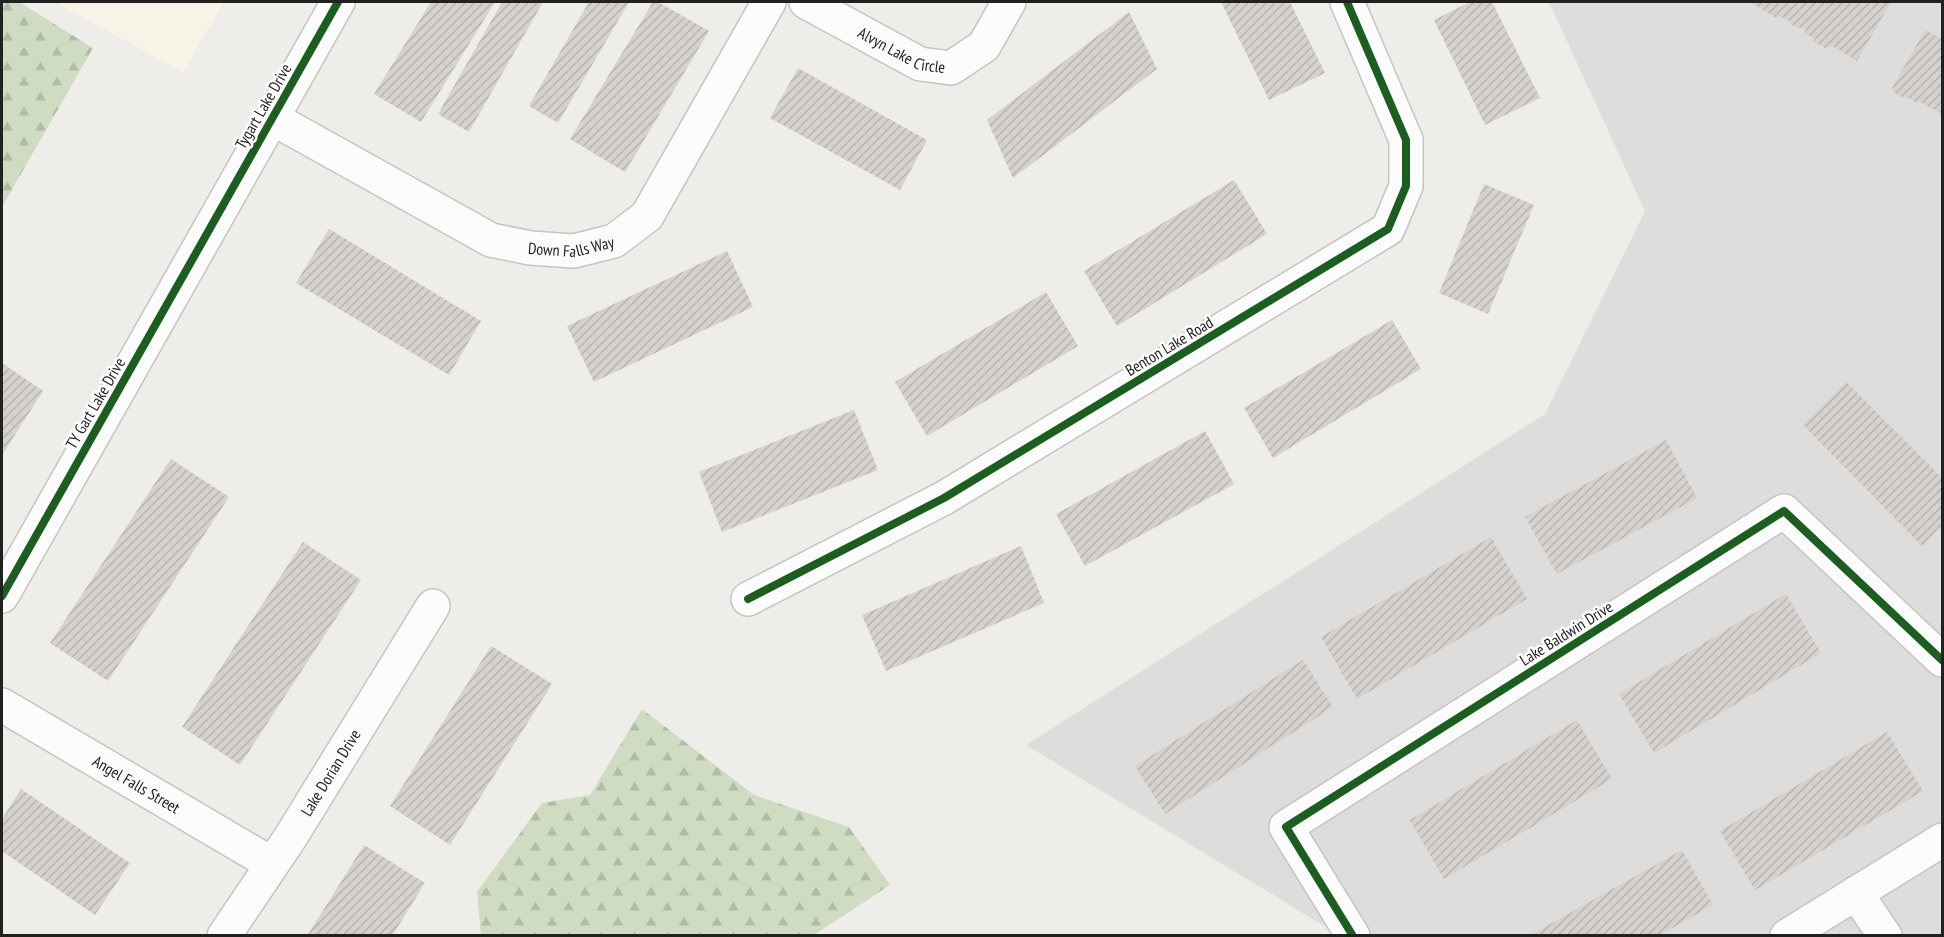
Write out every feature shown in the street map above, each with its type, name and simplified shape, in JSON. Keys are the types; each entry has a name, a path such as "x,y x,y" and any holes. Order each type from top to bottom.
{"street":[{"name":"Tygart Lake Drive","path":"212,224 338,2"},
{"name":"Down Falls Way","path":"272,118 491,240 530,248 574,251 614,241 647,216 769,2"},
{"name":"Alvyn Lake Circle","path":"807,2 920,64 951,68 984,46 1009,2"},
{"name":"Benton Lake Road","path":"748,599 944,498 1388,229 1406,186 1406,140 1347,2"},
{"name":"TY Gart Lake Drive","path":"2,596 212,224"},
{"name":"Lake Baldwin Drive","path":"1353,936 1286,827 1784,511 1942,660"},
{"name":"Lake Dorian Drive","path":"224,936 272,864 433,606"},
{"name":"Angel Falls Street","path":"2,705 272,864"},
{"path":"1787,936 1942,840"},
{"path":"1856,893 1885,936"}],"shaded area":[{"path":"55,2 224,2 183,72"},
{"path":"1549,2 1942,2 1942,935 1339,935 1026,745 1545,414 1645,211"}],"green space":[{"path":"2,2 19,2 93,48 2,207"},
{"path":"642,709 754,795 849,827 890,885 814,935 481,935 477,892 542,803 590,795"}],"building":[{"path":"431,2 495,2 421,122 374,94"},
{"path":"502,2 543,2 469,132 438,114"},
{"path":"589,2 629,2 558,123 529,106"},
{"path":"653,2 658,2 709,31 625,172 570,139"},
{"path":"1221,2 1290,2 1325,73 1269,100"},
{"path":"1470,2 1492,2 1540,98 1485,125 1434,20"},
{"path":"1754,2 1891,2 1857,61 1832,46 1825,48 1804,33 1806,30 1789,24 1790,22 1780,16 1778,19 1753,4"},
{"path":"1129,12 1157,69 1013,178 987,120"},
{"path":"1925,30 1942,39 1942,114 1919,101 1917,103 1894,93 1892,88"},
{"path":"798,68 927,140 900,190 770,118"},
{"path":"1234,180 1267,234 1117,326 1084,271"},
{"path":"1484,184 1534,205 1488,314 1439,293"},
{"path":"329,229 481,321 449,375 296,283"},
{"path":"727,251 753,307 594,382 567,326"},
{"path":"1046,292 1078,346 927,436 895,382"},
{"path":"1392,320 1421,369 1273,458 1244,408"},
{"path":"2,363 43,391 2,455"},
{"path":"1846,382 1942,478 1942,525 1922,546 1803,425"},
{"path":"854,410 878,470 722,532 699,472"},
{"path":"1205,431 1234,484 1085,566 1056,514"},
{"path":"1666,440 1697,498 1557,574 1525,517"},
{"path":"171,459 229,497 108,681 50,643"},
{"path":"1491,537 1527,599 1357,699 1321,637"},
{"path":"303,542 361,580 240,765 182,727"},
{"path":"1021,546 1044,603 886,671 862,615"},
{"path":"1786,594 1821,653 1654,753 1619,694"},
{"path":"491,646 552,684 450,845 390,806"},
{"path":"1303,660 1333,707 1165,814 1135,766"},
{"path":"1577,720 1612,779 1444,879 1410,820"},
{"path":"1887,732 1923,791 1755,890 1720,831"},
{"path":"21,789 130,863 95,915 2,851 2,819"},
{"path":"364,845 425,883 392,936 307,936"},
{"path":"1682,850 1713,905 1658,936 1529,936"}],"cycle path":[{"path":"2,596 338,2"},
{"path":"748,599 944,498 1388,229 1406,186 1406,140 1347,2"},
{"path":"1353,936 1286,827 1784,511 1942,660"}]}
